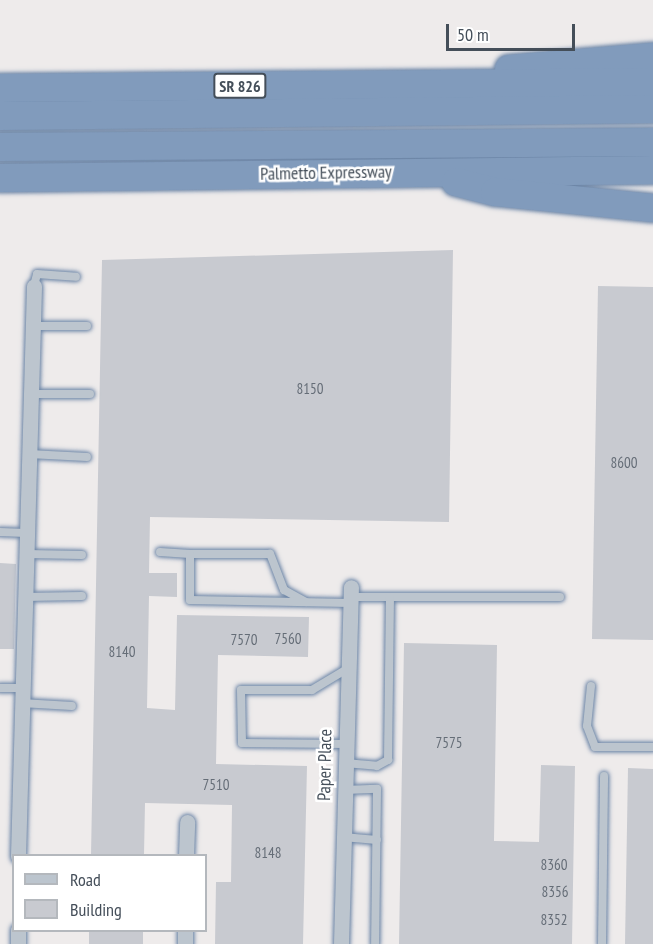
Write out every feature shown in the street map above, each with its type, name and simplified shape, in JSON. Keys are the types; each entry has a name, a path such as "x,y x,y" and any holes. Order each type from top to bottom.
{"highway":[{"path":"391,85 561,62 653,57"},
{"name":"SR 826","path":"0,88 653,82"},
{"path":"0,116 653,110"},
{"path":"0,147 653,142"},
{"name":"Palmetto Expressway","path":"7,178 653,170"},
{"path":"414,172 495,192 653,208"}],"street":[{"path":"18,854 34,286"},
{"name":"Paper Place","path":"341,944 347,669 351,596"},
{"path":"186,854 187,822"}],"lane":[{"path":"34,286 37,274 76,277"},
{"path":"33,326 87,326"},
{"path":"31,393 90,394"},
{"path":"29,454 87,457"},
{"path":"0,532 26,533"},
{"path":"160,552 270,554 284,590 306,602"},
{"path":"26,554 82,555"},
{"path":"190,554 190,600 306,602 351,596 560,597"},
{"path":"24,597 82,596"},
{"path":"345,763 377,766 388,760 390,597"},
{"path":"345,744 242,742 241,690 312,690 347,669"},
{"path":"591,686 587,726 596,747 653,747"},
{"path":"0,688 72,706"},
{"path":"602,944 604,776"},
{"path":"344,790 377,789 375,944"},
{"path":"343,837 376,840"}],"building":[{"path":"453,250 449,522 150,517 149,573 177,573 177,597 149,596 147,708 175,710 177,615 309,617 308,657 218,655 216,764 307,766 303,944 215,944 216,882 231,882 232,805 145,803 144,854 91,854 102,260"},
{"path":"598,286 653,287 653,640 592,639"},
{"path":"0,563 16,564 14,649 0,649"},
{"path":"404,643 497,645 494,841 539,842 541,765 575,766 572,944 399,944"},
{"path":"628,768 653,769 653,944 625,944"},
{"path":"89,932 143,932 143,944 89,944"}]}
